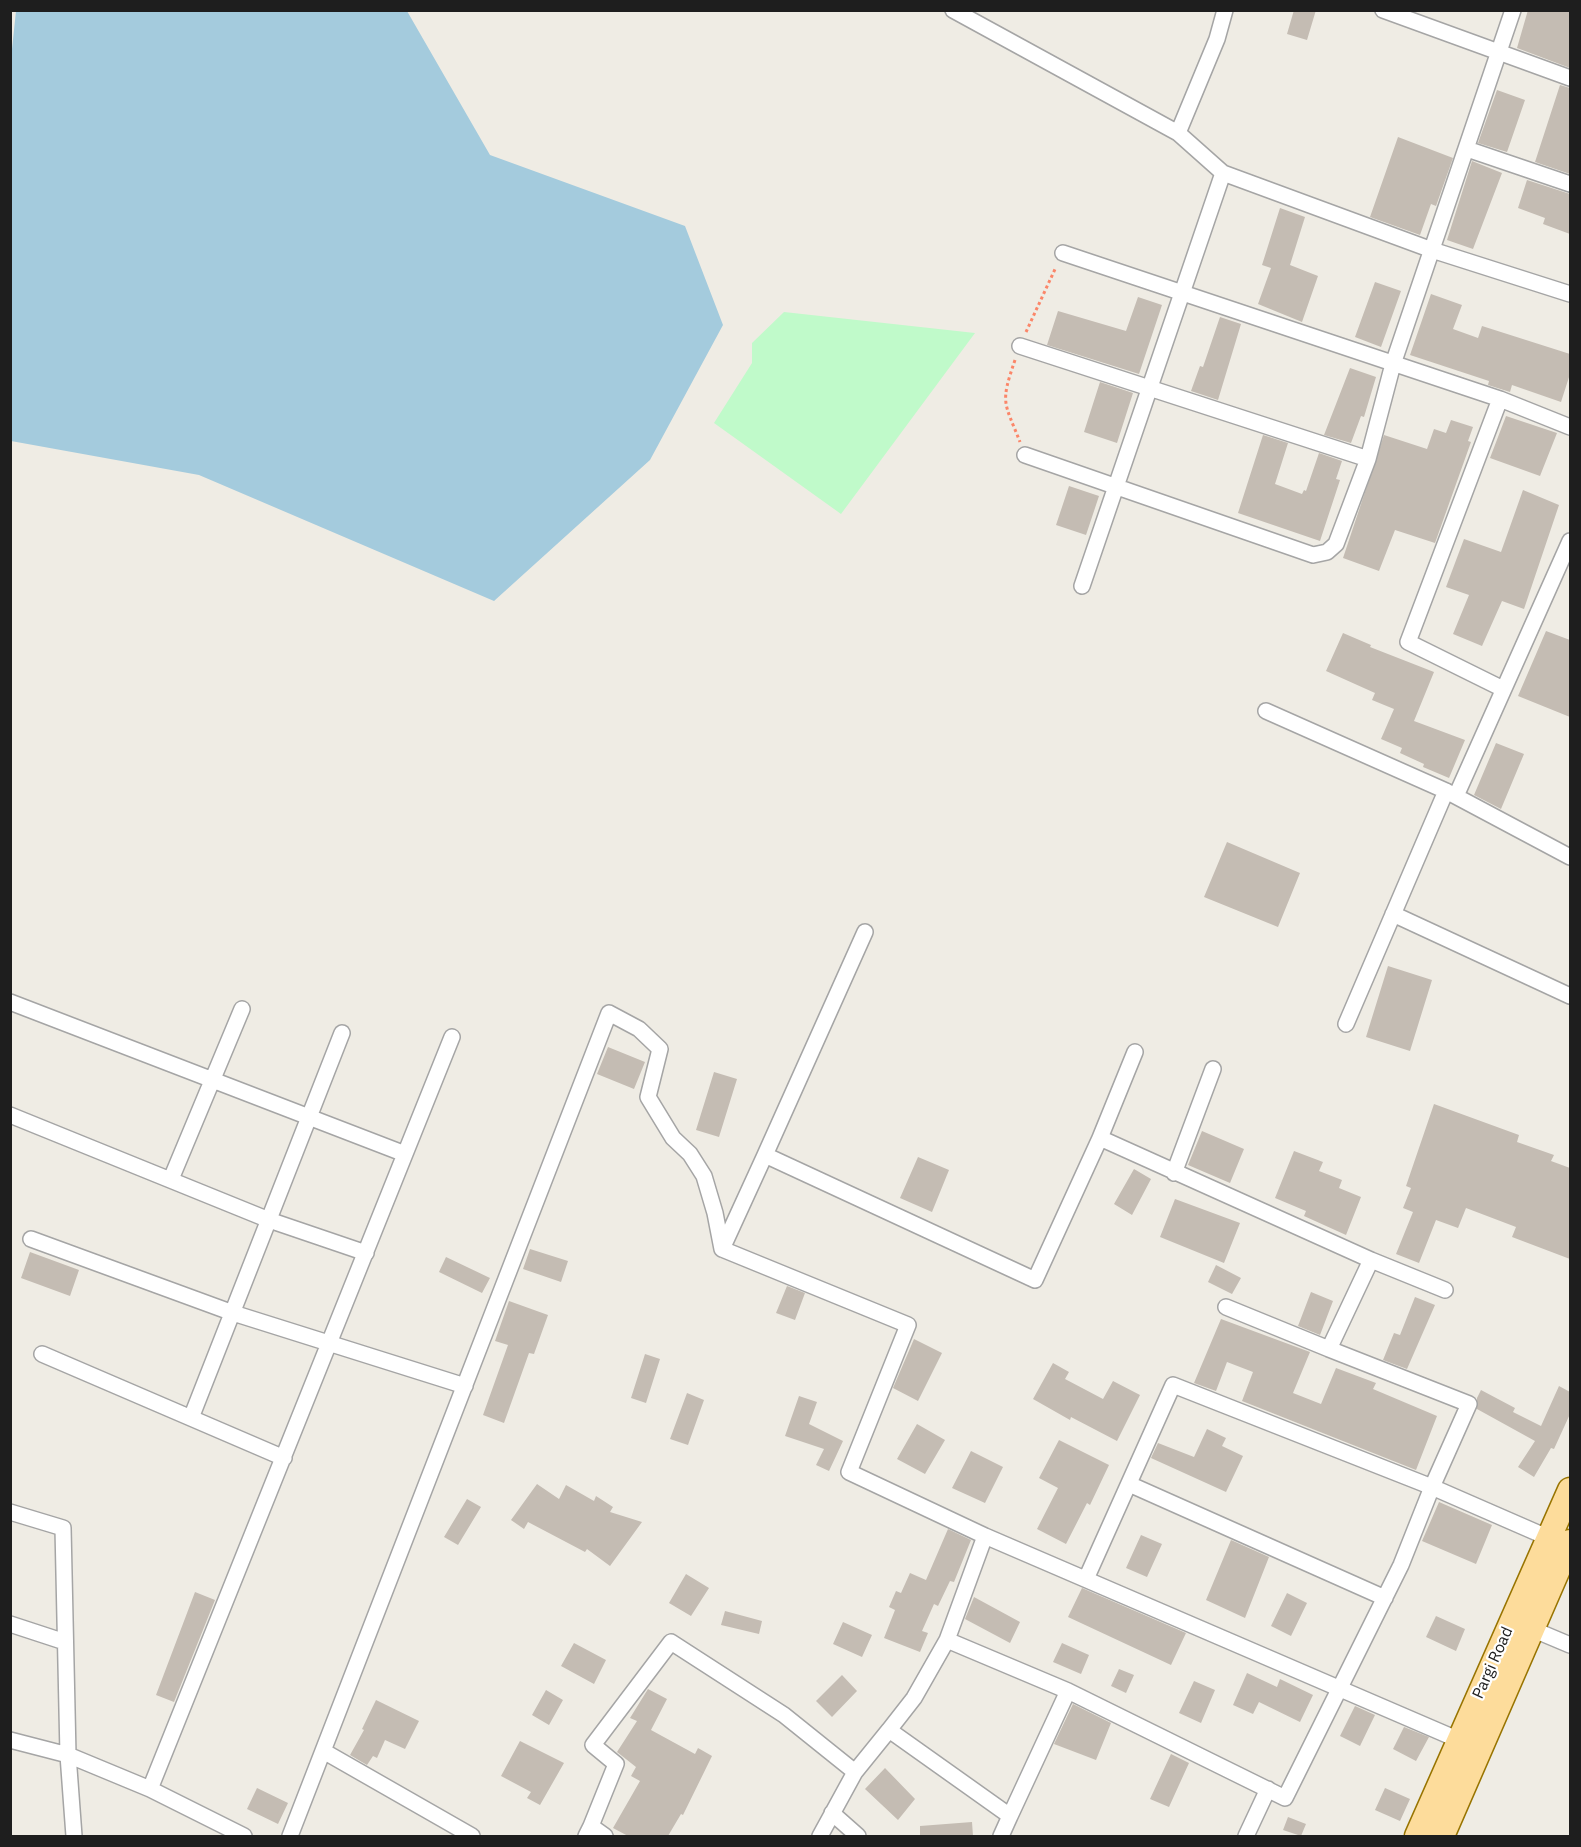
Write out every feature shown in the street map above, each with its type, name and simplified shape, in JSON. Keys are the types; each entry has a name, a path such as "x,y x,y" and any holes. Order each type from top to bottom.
{"main road":[{"name":"Pargi Road","path":"1442,1836 1532,1629 1560,1540 1570,1490"},
{"name":"Pargi Road","path":"1419,1836 1459,1740 1560,1540"}],"street":[{"path":"953,10 1178,133 1223,173 1432,250 1570,294"},
{"path":"1178,133 1217,39 1225,10"},
{"path":"1383,10 1570,78"},
{"path":"1025,455 1313,555 1327,552 1336,544 1368,459 1393,364 1513,10"},
{"path":"1467,149 1570,184"},
{"path":"1082,586 1223,173"},
{"path":"1063,253 1500,399 1570,427"},
{"path":"1020,346 1368,459"},
{"path":"1500,399 1408,642 1503,689"},
{"path":"1346,1024 1393,914 1503,689 1570,542"},
{"path":"1266,711 1451,794 1570,856"},
{"path":"1393,914 1570,996"},
{"path":"722,1249 865,932"},
{"path":"10,1002 405,1154"},
{"path":"171,1179 210,1079 242,1009"},
{"path":"290,1836 325,1752 609,1013 639,1029 660,1049 648,1097 673,1138 690,1154 704,1176 715,1213 722,1249"},
{"path":"191,1418 342,1033"},
{"path":"150,1789 331,1344 452,1037"},
{"path":"765,1155 1035,1280 1100,1138 1135,1052"},
{"path":"1174,1173 1213,1069"},
{"path":"10,1114 269,1220 366,1252"},
{"path":"1100,1138 1371,1260 1445,1290"},
{"path":"31,1239 233,1313 465,1386"},
{"path":"722,1249 908,1325 849,1472 985,1536 1459,1740"},
{"path":"1329,1348 1371,1260"},
{"path":"947,1640 1068,1691 1285,1798 1385,1598 1469,1404 1227,1307"},
{"path":"42,1354 284,1458"},
{"path":"1086,1579 1173,1385 1560,1540"},
{"path":"1129,1484 1385,1598"},
{"path":"10,1512 63,1528 68,1755 74,1836"},
{"path":"819,1836 855,1772 914,1698 947,1640 985,1536"},
{"path":"10,1624 65,1642"},
{"path":"1532,1629 1570,1645"},
{"path":"605,1836 589,1831 616,1764 594,1745 671,1642 784,1715 855,1772"},
{"path":"1001,1836 1068,1691"},
{"path":"889,1730 1010,1816"},
{"path":"10,1740 68,1755 150,1789 243,1836"},
{"path":"325,1752 472,1836"},
{"path":"1246,1836 1268,1789"},
{"path":"832,1813 858,1836"}],"green space":[{"path":"784,312 975,333 841,514 714,423 752,363 752,343"}],"water":[{"path":"16,11 407,11 490,155 685,226 723,325 650,460 494,601 199,475 11,441 10,68"}],"building":[{"path":"1294,10 1316,10 1307,40 1287,34"},
{"path":"1528,10 1570,10 1570,68 1517,48"},
{"path":"1560,85 1570,88 1570,174 1535,162"},
{"path":"1497,90 1525,100 1507,152 1478,143"},
{"path":"1398,137 1453,158 1436,206 1431,204 1420,235 1370,217"},
{"path":"1472,161 1502,173 1473,249 1447,240"},
{"path":"1527,180 1570,194 1570,234 1543,224 1545,218 1518,208"},
{"path":"1280,208 1305,217 1290,265 1318,276 1302,322 1258,304 1271,268 1262,265"},
{"path":"1375,282 1401,291 1381,347 1355,337"},
{"path":"1431,294 1462,305 1453,329 1478,338 1482,326 1570,354 1570,374 1561,402 1512,385 1510,392 1488,385 1489,381 1410,355"},
{"path":"1138,297 1162,305 1139,374 1047,345 1058,311 1126,331"},
{"path":"1220,317 1241,324 1218,400 1191,391 1200,366 1203,367"},
{"path":"1350,368 1376,377 1364,417 1361,416 1351,443 1324,435"},
{"path":"1100,382 1133,393 1117,443 1084,432"},
{"path":"1506,416 1557,433 1540,476 1490,458"},
{"path":"1451,420 1473,427 1468,441 1471,442 1435,543 1395,530 1379,571 1343,558 1384,435 1427,449 1434,429 1446,433"},
{"path":"1263,435 1288,443 1275,484 1302,494 1304,490 1306,491 1319,453 1342,461 1336,479 1340,480 1320,541 1238,513"},
{"path":"1069,486 1099,496 1086,535 1056,525"},
{"path":"1523,490 1559,505 1524,609 1502,601 1482,646 1453,634 1469,595 1446,587 1464,539 1501,552"},
{"path":"1546,631 1570,640 1570,717 1518,696"},
{"path":"1343,633 1371,645 1370,647 1434,672 1414,721 1465,740 1449,778 1423,767 1424,764 1400,753 1402,748 1381,739 1394,709 1372,700 1375,693 1326,671"},
{"path":"1496,743 1524,754 1501,809 1474,795"},
{"path":"1227,842 1300,873 1278,927 1204,897"},
{"path":"1388,966 1432,980 1410,1051 1366,1037"},
{"path":"608,1047 645,1062 634,1089 597,1074"},
{"path":"714,1072 737,1079 719,1137 696,1130"},
{"path":"1434,1104 1519,1135 1517,1142 1554,1155 1551,1161 1570,1168 1570,1259 1512,1237 1516,1227 1466,1208 1458,1228 1436,1220 1419,1263 1396,1254 1413,1212 1403,1208 1411,1188 1406,1186"},
{"path":"1202,1131 1244,1149 1230,1183 1188,1165"},
{"path":"1294,1151 1323,1162 1319,1171 1342,1180 1339,1188 1361,1197 1346,1235 1304,1216 1306,1211 1275,1198"},
{"path":"918,1157 949,1170 932,1212 900,1198"},
{"path":"1134,1169 1151,1179 1132,1215 1114,1204"},
{"path":"1175,1199 1240,1223 1224,1263 1160,1237"},
{"path":"530,1249 568,1261 561,1282 523,1269"},
{"path":"30,1252 79,1270 70,1296 21,1278"},
{"path":"446,1257 490,1278 482,1293 439,1272"},
{"path":"1216,1265 1241,1278 1232,1294 1208,1282"},
{"path":"787,1286 805,1293 795,1320 776,1313"},
{"path":"1311,1292 1333,1301 1320,1335 1298,1326"},
{"path":"1415,1297 1435,1305 1407,1369 1383,1360 1394,1333 1400,1335"},
{"path":"509,1301 548,1315 534,1354 529,1353 504,1423 483,1415 508,1345 495,1341"},
{"path":"1221,1319 1310,1352 1293,1393 1321,1404 1336,1368 1376,1383 1373,1389 1437,1416 1416,1470 1242,1401 1253,1372 1227,1362 1216,1391 1194,1383"},
{"path":"914,1339 942,1353 918,1401 893,1388"},
{"path":"645,1354 660,1359 646,1403 631,1398"},
{"path":"1053,1363 1069,1372 1065,1379 1103,1399 1113,1381 1140,1395 1117,1441 1071,1417 1070,1420 1033,1399"},
{"path":"1559,1386 1570,1392 1570,1414 1554,1449 1551,1448 1534,1477 1518,1467 1535,1441 1477,1409 1477,1398 1481,1390 1515,1408 1513,1412 1541,1426"},
{"path":"687,1393 704,1400 688,1445 670,1439"},
{"path":"799,1396 817,1402 809,1424 843,1441 829,1471 816,1465 824,1449 785,1436"},
{"path":"917,1424 945,1440 925,1474 897,1459"},
{"path":"1207,1429 1226,1438 1222,1446 1243,1456 1226,1492 1151,1458 1158,1443 1194,1457"},
{"path":"1059,1440 1109,1465 1090,1505 1087,1503 1066,1544 1037,1529 1058,1488 1039,1478"},
{"path":"971,1451 1003,1467 985,1503 952,1488"},
{"path":"537,1484 559,1499 566,1485 594,1501 596,1496 613,1507 610,1512 642,1522 610,1566 587,1549 585,1552 528,1522 524,1529 511,1520"},
{"path":"467,1499 481,1507 458,1545 444,1537"},
{"path":"1439,1502 1492,1525 1476,1564 1422,1541"},
{"path":"948,1529 971,1540 954,1582 950,1581 938,1606 934,1604 922,1631 928,1633 920,1652 884,1638 895,1610 889,1607 896,1591 901,1593 910,1573 926,1580"},
{"path":"1141,1535 1162,1544 1147,1577 1126,1568"},
{"path":"1231,1540 1269,1557 1245,1618 1206,1600"},
{"path":"686,1574 709,1588 691,1616 669,1603"},
{"path":"1082,1588 1186,1633 1171,1665 1068,1617"},
{"path":"195,1592 215,1600 174,1702 156,1695"},
{"path":"1287,1593 1307,1603 1291,1636 1271,1626"},
{"path":"974,1597 1020,1622 1010,1643 965,1619"},
{"path":"725,1611 762,1621 759,1634 721,1625"},
{"path":"1436,1616 1465,1629 1456,1651 1426,1637"},
{"path":"843,1622 872,1635 862,1657 833,1644"},
{"path":"574,1643 606,1660 594,1684 561,1666"},
{"path":"1062,1643 1089,1655 1081,1674 1053,1662"},
{"path":"1119,1669 1134,1675 1126,1693 1111,1686"},
{"path":"1247,1673 1277,1687 1280,1679 1313,1695 1300,1722 1259,1702 1253,1714 1233,1705"},
{"path":"842,1675 857,1691 832,1717 816,1701"},
{"path":"1194,1681 1215,1690 1201,1723 1179,1713"},
{"path":"648,1689 667,1699 651,1730 695,1754 698,1748 712,1756 683,1815 681,1814 668,1836 628,1836 613,1828 640,1781 631,1776 636,1767 617,1752 637,1721 630,1718"},
{"path":"546,1690 563,1700 549,1725 532,1715"},
{"path":"376,1700 419,1721 405,1749 385,1740 377,1758 373,1756 367,1765 350,1755 364,1730 362,1729"},
{"path":"1073,1704 1111,1723 1096,1760 1054,1744"},
{"path":"1355,1706 1375,1715 1360,1746 1340,1736"},
{"path":"1404,1727 1429,1737 1416,1761 1393,1749"},
{"path":"520,1741 564,1763 540,1805 527,1798 531,1792 501,1776"},
{"path":"1171,1754 1189,1763 1169,1807 1150,1799"},
{"path":"885,1768 915,1799 898,1820 865,1789"},
{"path":"257,1788 288,1803 278,1824 247,1809"},
{"path":"1385,1788 1410,1799 1400,1821 1375,1810"},
{"path":"1288,1817 1306,1824 1301,1836 1283,1830"},
{"path":"972,1822 973,1836 920,1836 920,1826"}]}
